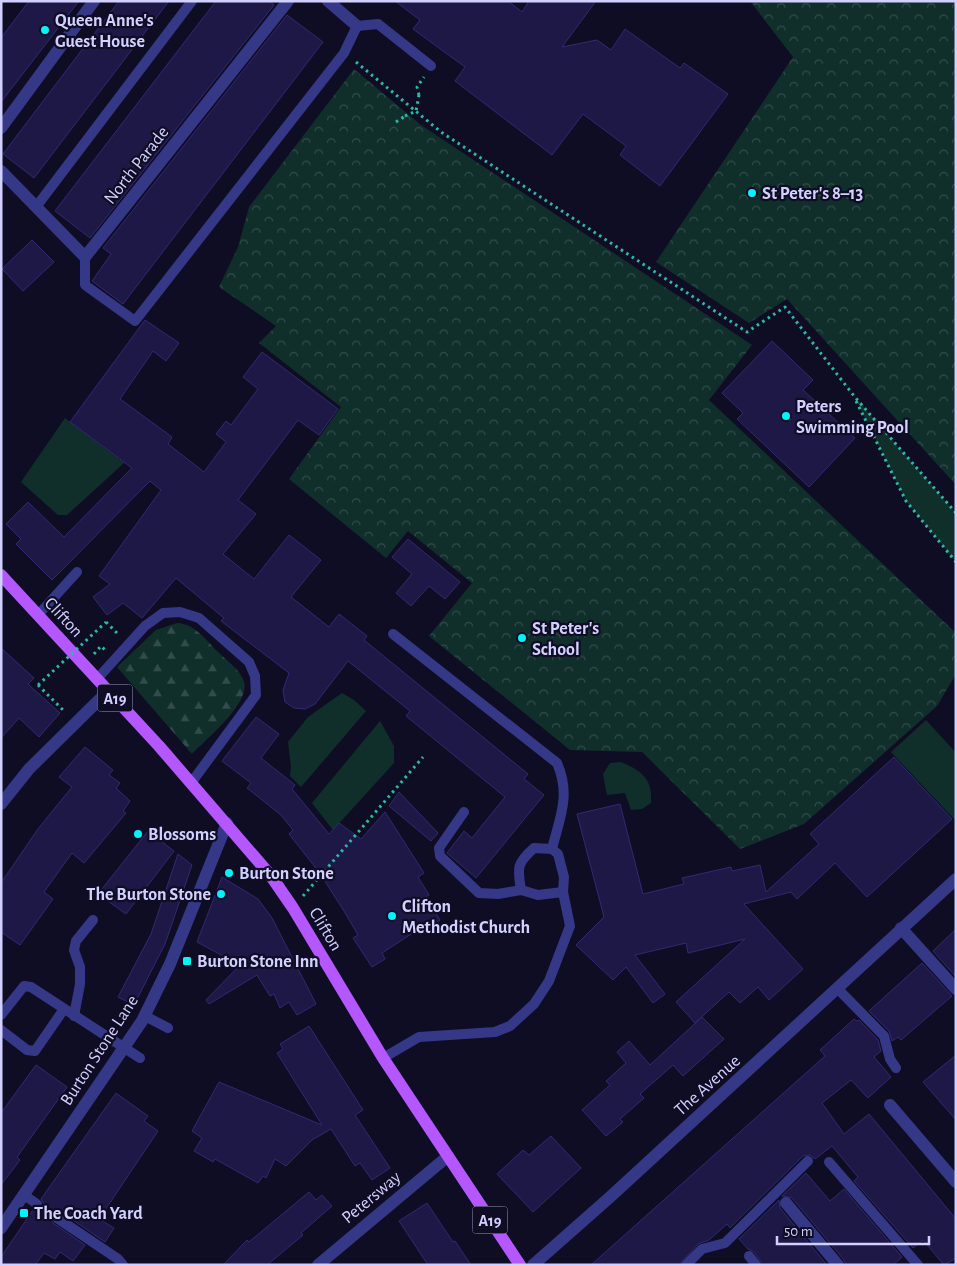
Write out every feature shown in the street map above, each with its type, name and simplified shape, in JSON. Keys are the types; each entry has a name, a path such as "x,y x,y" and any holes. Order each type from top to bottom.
{"main road":[{"name":"Clifton","path":"1,574 227,823 270,876 293,908 383,1058 520,1265"}],"street":[{"path":"1,128 94,1"},
{"name":"North Parade","path":"85,257 288,1"},
{"path":"328,1 358,26"},
{"path":"1,171 85,257"},
{"path":"1,804 28,769 108,690"},
{"name":"Burton Stone Lane","path":"1,1228 145,1016 170,964 227,823"},
{"name":"The Avenue","path":"533,1265 617,1191 956,879"},
{"path":"901,928 956,989"},
{"path":"890,1105 956,1182"},
{"name":"Petersway","path":"318,1265 447,1157"},
{"path":"786,1203 838,1265"}],"lane":[{"path":"36,207 192,1"},
{"path":"85,257 85,284 135,320 344,52 358,26 378,24 431,66"},
{"path":"38,615 77,572"},
{"path":"97,679 145,626 163,613 180,612 199,618 249,662 255,676 256,695 191,783"},
{"path":"392,634 557,763 565,780 564,797 552,849"},
{"path":"464,812 439,848 440,856 479,893 492,895 520,890 538,895 563,892"},
{"path":"383,1058 419,1037 495,1032 510,1026 534,1004 549,981 570,926 563,892 564,877 558,854 552,849 534,848 521,860 518,874 520,890"},
{"path":"74,1016 80,984 80,967 74,950 76,941 93,920"},
{"path":"1,1016 24,986 31,988 140,1058"},
{"path":"837,988 884,1036 890,1059 896,1068"},
{"path":"1,1030 27,1050 35,1051 64,1009"},
{"path":"145,1016 168,1028"},
{"path":"686,1265 702,1249 725,1243 808,1161"},
{"path":"829,1162 918,1265"},
{"path":"24,1196 37,1204"},
{"path":"57,1218 123,1265"},
{"path":"748,1256 756,1265"}],"path":[{"path":"344,52 441,132 747,332 785,307 854,396 956,513"},
{"path":"396,122 416,111 420,95"},
{"path":"854,396 906,501 956,562"},
{"path":"62,709 38,685 106,622 120,636"},
{"path":"293,908 423,757"}],"green space":[{"path":"750,1 956,1 956,485 787,299 749,323 656,262 793,57"},
{"path":"354,69 421,125 752,345 709,400 956,633 956,674 937,706 804,824 740,849 642,752 570,750 429,636 472,583 408,531 386,558 289,479 341,407 259,343 276,326 219,287 238,247 249,207"},
{"path":"854,396 956,513 956,562 906,501"},
{"path":"65,418 124,463 67,515 58,515 21,482"},
{"path":"177,623 189,626 204,637 238,671 243,679 245,688 242,698 227,719 192,754 117,667 156,630"},
{"path":"342,693 354,700 366,711 301,787 290,776 291,767 288,742 308,717"},
{"path":"926,720 956,753 956,821 891,752"},
{"path":"380,721 394,746 394,763 333,830 312,803"},
{"path":"621,762 635,769 648,782 651,803 642,809 631,810 625,793 607,795 603,774 610,763"}],"building":[{"path":"29,1 79,1 1,102 1,38"},
{"path":"119,1 169,1 34,178 3,154"},
{"path":"216,1 269,1 274,5 90,238 55,211"},
{"path":"395,1 508,1 522,12 529,1 596,1 562,47 597,40 611,50 625,29 680,68 684,63 728,94 660,186 620,155 626,146 583,114 552,155 455,81 465,67 413,29 420,20"},
{"path":"287,15 323,42 123,304 92,281 111,254 103,248"},
{"path":"32,240 54,262 23,291 2,269"},
{"path":"145,320 179,343 166,361 153,351 120,399 172,437 168,444 204,472 226,442 216,434 226,421 231,425 258,389 243,377 262,352 338,409 319,435 298,420 238,500 256,514 223,554 254,579 289,535 321,560 291,597 329,627 339,614 367,636 364,640 528,774 524,779 544,795 476,878 447,853 464,831 472,838 505,797 406,716 410,711 348,661 315,704 305,709 294,708 285,702 283,690 289,673 221,621 224,618 176,578 142,618 123,603 107,615 93,597 110,584 99,576 161,490 150,481 52,580 16,544 21,539 6,524 28,502 64,537 132,468 70,422"},
{"name":"Peters Swimming Pool","path":"772,341 813,380 803,390 855,438 809,487 737,419 743,413 722,393"},
{"path":"408,539 460,582 445,599 429,586 411,606 396,593 412,574 392,557"},
{"path":"1,648 34,678 28,684 60,713 39,737 19,718 1,738"},
{"path":"256,717 279,734 261,758 295,785 292,789 329,834 339,823 361,839 385,812 424,873 418,877 429,895 426,897 440,920 421,932 419,929 382,953 385,959 372,967 353,938 358,935 344,911 319,872 289,834 293,830 281,815 247,788 251,783 222,761"},
{"path":"85,747 113,770 109,775 120,783 116,788 130,801 123,811 126,813 84,863 72,853 44,892 53,899 20,945 1,932 1,883 38,829 72,787 59,777"},
{"path":"894,757 952,819 867,897 835,863 797,899 791,892 744,904 803,969 769,1000 758,987 740,1003 729,992 695,1023 676,1002 745,939 688,953 686,943 635,955 665,994 653,1003 626,967 613,980 576,945 604,917 577,814 620,804 643,894 684,884 682,878 731,867 732,871 760,865 766,892 819,844 810,834"},
{"path":"399,792 438,833 431,841 389,806"},
{"path":"148,831 174,851 126,914 98,894"},
{"path":"178,854 192,865 165,944 134,1005 118,997 151,934"},
{"path":"222,877 258,899 272,918 316,1004 297,1015 289,1002 280,1008 274,994 270,996 257,975 209,1004 206,1000 240,965 197,942"},
{"path":"956,929 956,977 933,951"},
{"path":"922,963 952,996 901,1040 898,1037 892,1041 889,1031 869,1011"},
{"path":"702,1017 724,1039 683,1076 673,1065 640,1094 644,1098 620,1119 623,1122 606,1136 582,1110 610,1085 606,1081 626,1063 617,1052 629,1041 650,1065"},
{"path":"854,1019 859,1020 878,1040 881,1051 874,1057 891,1077 868,1098 851,1080 822,1103 844,1134 869,1114 956,1219 956,1258 944,1265 923,1240 913,1248 854,1181 858,1177 832,1146 815,1159 810,1155 803,1156 730,1228 727,1224 709,1240 698,1244 679,1265 591,1265 825,1056 820,1050"},
{"path":"309,1026 363,1110 355,1115 390,1168 372,1180 360,1163 355,1166 331,1129 312,1140 286,1166 275,1159 266,1178 263,1176 258,1183 215,1159 213,1162 194,1151 202,1138 192,1131 219,1082 322,1125 277,1053 283,1049 280,1044"},
{"path":"956,1055 956,1120 923,1082"},
{"path":"36,1065 67,1087 17,1157 20,1160 1,1185 1,1113"},
{"path":"116,1093 148,1116 144,1121 158,1131 99,1219 114,1228 105,1242 61,1212 54,1212 50,1217 53,1223 85,1245 73,1261 60,1252 55,1259 44,1253 35,1265 1,1265 1,1257 33,1210 42,1208 44,1204 41,1199"},
{"path":"551,1136 581,1168 533,1212 497,1174 523,1150 529,1155"},
{"path":"806,1173 830,1201 844,1189 902,1257 893,1265 846,1265 844,1260 792,1198 782,1196"},
{"path":"309,1192 316,1200 322,1195 332,1206 301,1233 303,1235 267,1265 223,1265 247,1240 249,1242"},
{"path":"779,1200 780,1208 827,1265 763,1265 754,1252 748,1249 739,1239"},
{"path":"427,1203 471,1265 428,1265 399,1221"}],"place":[{"name":"Queen Anne's Guest House","path":"45,30"},
{"name":"St Peter's 8–13","path":"752,193"},
{"name":"Peters Swimming Pool","path":"786,416"},
{"name":"St Peter's School","path":"522,638"},
{"name":"Blossoms","path":"138,834"},
{"name":"Burton Stone","path":"229,873"},
{"name":"The Burton Stone","path":"221,894"},
{"name":"Clifton Methodist Church","path":"392,916"},
{"name":"Burton Stone Inn","path":"187,961"},
{"name":"The Coach Yard","path":"24,1213"}]}
